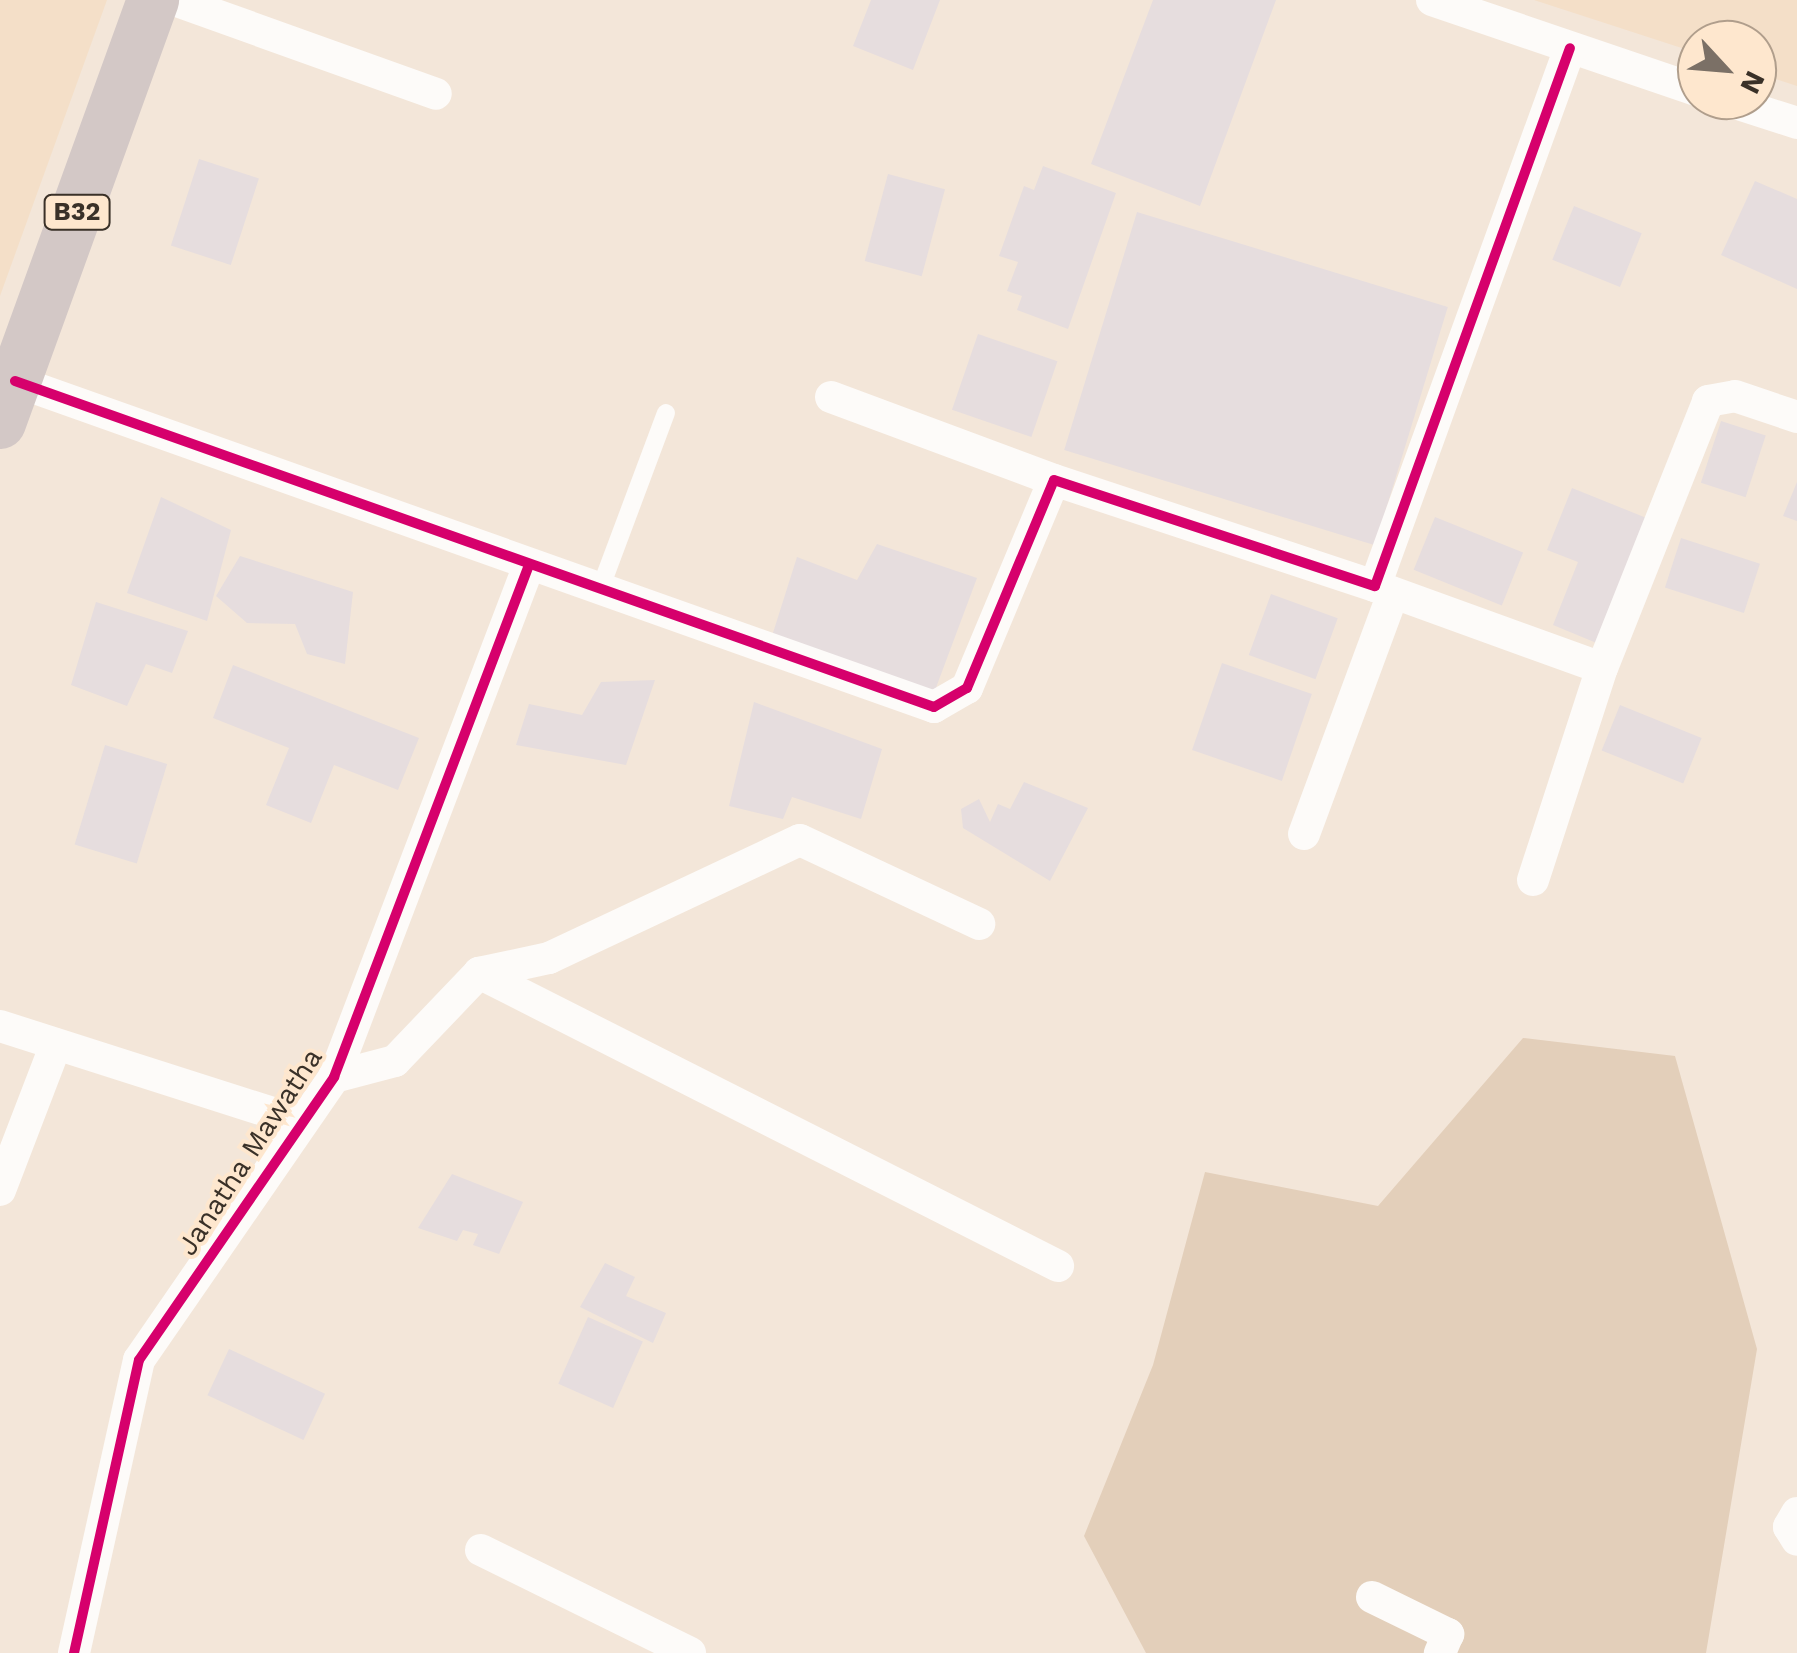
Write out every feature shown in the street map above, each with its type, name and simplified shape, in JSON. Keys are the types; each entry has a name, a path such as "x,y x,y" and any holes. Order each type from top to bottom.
{"main road":[{"name":"B32","path":"8,402 153,0"}],"street":[{"path":"174,0 436,94"},
{"path":"1432,0 1677,83"},
{"path":"1304,834 1570,48"},
{"path":"1533,880 1602,668 1708,402 1736,396 1797,417"},
{"path":"831,397 1054,480 1384,590 1602,668"},
{"path":"8,402 528,565 934,707 967,688 1054,480"},
{"name":"Janatha Mawatha","path":"86,1648 139,1360 334,1076 528,565"},
{"path":"334,1076 395,1061 479,973 550,958 800,840 979,924"},
{"path":"479,973 1058,1266"},
{"path":"0,1026 301,1122"},
{"path":"0,1190 56,1044"},
{"path":"1797,1513 1789,1527 1797,1540"},
{"path":"482,1550 690,1653"},
{"path":"1372,1598 1448,1634 1440,1653"}],"lane":[{"path":"599,592 666,413"}],"shaded area":[{"path":"0,0 107,0 0,296"},
{"path":"1534,0 1797,0 1797,86 1777,80 1777,20 1677,20 1677,46"},
{"path":"1523,1038 1675,1056 1757,1349 1706,1653 1146,1653 1084,1536 1153,1365 1205,1172 1378,1206"}],"building":[{"path":"871,0 940,0 913,70 853,46"},
{"path":"1153,0 1276,0 1200,206 1091,164"},
{"path":"199,159 259,178 231,265 171,246"},
{"path":"1043,166 1116,193 1068,329 1017,310 1022,296 1007,291 1018,262 999,256 1024,186 1034,190"},
{"path":"888,174 945,189 922,276 865,261"},
{"path":"1755,181 1797,199 1797,289 1721,255"},
{"path":"1574,206 1642,233 1620,287 1552,260"},
{"path":"1137,212 1448,307 1375,545 1064,450"},
{"path":"978,334 1057,361 1031,437 952,410"},
{"path":"1721,421 1766,436 1746,497 1701,483"},
{"path":"1797,482 1797,521 1783,516"},
{"path":"1572,488 1649,519 1599,644 1553,625 1578,562 1547,550"},
{"path":"161,497 231,530 207,621 127,593"},
{"path":"1435,517 1523,553 1502,605 1414,570"},
{"path":"1681,538 1760,564 1744,613 1665,587"},
{"path":"877,544 977,578 934,693 772,636 797,557 857,580"},
{"path":"240,556 353,592 345,664 307,654 295,624 247,623 216,596"},
{"path":"1271,594 1338,618 1315,679 1249,655"},
{"path":"96,602 188,631 172,673 146,664 127,706 71,685"},
{"path":"1222,663 1312,694 1282,781 1192,750"},
{"path":"233,665 419,738 398,790 334,765 311,823 266,805 289,748 213,718"},
{"path":"655,680 626,765 516,745 529,704 582,715 601,682"},
{"path":"754,702 882,749 861,819 792,797 783,819 729,806"},
{"path":"1620,705 1702,738 1683,783 1602,750"},
{"path":"105,745 167,764 137,863 75,844"},
{"path":"1024,782 1088,808 1050,881 963,828 961,809 979,799 990,822 998,804 1010,809"},
{"path":"452,1174 523,1202 499,1254 473,1245 478,1234 463,1230 457,1241 418,1228"},
{"path":"605,1263 635,1277 626,1296 666,1313 653,1343 580,1307"},
{"path":"588,1317 643,1341 613,1408 558,1384"},
{"path":"229,1349 325,1394 304,1440 207,1395"}],"cycle path":[{"path":"15,381 934,707 967,688 1054,480 1375,586 1570,48"},
{"path":"74,1653 139,1360 334,1077 529,565"}]}
